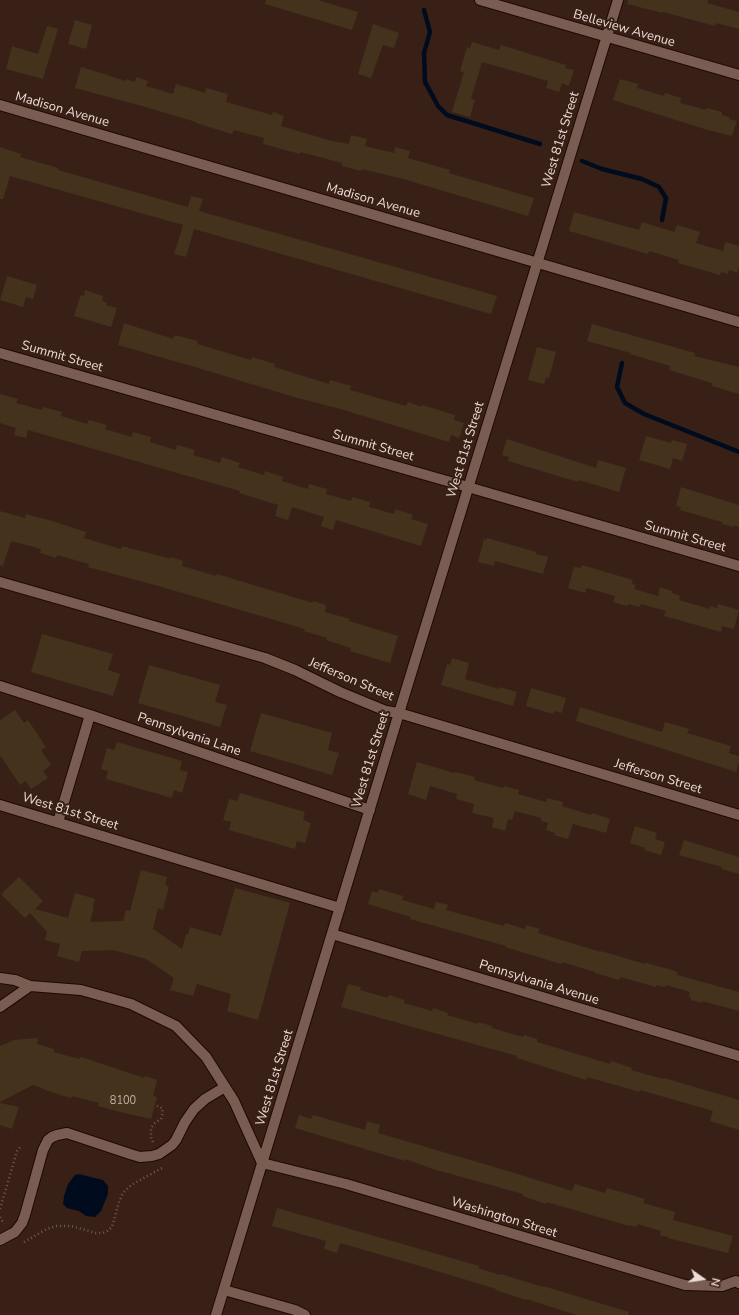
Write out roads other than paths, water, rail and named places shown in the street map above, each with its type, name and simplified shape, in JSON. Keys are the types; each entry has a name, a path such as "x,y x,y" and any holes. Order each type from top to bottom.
{"street":[{"name":"Belleview Avenue","path":"480,0 739,76"},
{"name":"West 81st Street","path":"216,1315 618,0"},
{"name":"Madison Avenue","path":"0,105 739,322"},
{"name":"Summit Street","path":"0,353 739,566"},
{"name":"Jefferson Street","path":"0,582 265,658 295,670 362,702 386,711 399,713 739,815"},
{"name":"Pennsylvania Lane","path":"0,686 370,810"},
{"path":"58,822 90,715"},
{"name":"West 81st Street","path":"0,805 340,908"},
{"name":"Pennsylvania Avenue","path":"332,934 739,1056"},
{"name":"West 81st Street","path":"0,978 14,980 30,986 81,990 131,1004 176,1026 206,1057 234,1101 262,1163"},
{"path":"0,1007 30,986"},
{"path":"0,1240 15,1232 22,1222 43,1150 48,1140 57,1135 67,1133 140,1157 159,1154 172,1145 176,1140 185,1122 194,1109 204,1099 225,1087"},
{"name":"Washington Street","path":"262,1163 346,1184 684,1286 722,1286 738,1279"},
{"path":"224,1290 295,1310 305,1315"}],"water":[{"path":"79,1174 103,1180 108,1186 108,1194 101,1211 95,1217 86,1216 79,1211 67,1208 63,1204 68,1184 75,1175"}],"waterway":[{"path":"424,10 430,32 424,53 425,82 438,106 447,115 540,144"},
{"path":"582,161 602,169 642,179 659,187 666,198 662,220"},
{"path":"622,363 617,387 625,403 644,414 739,452"}]}
